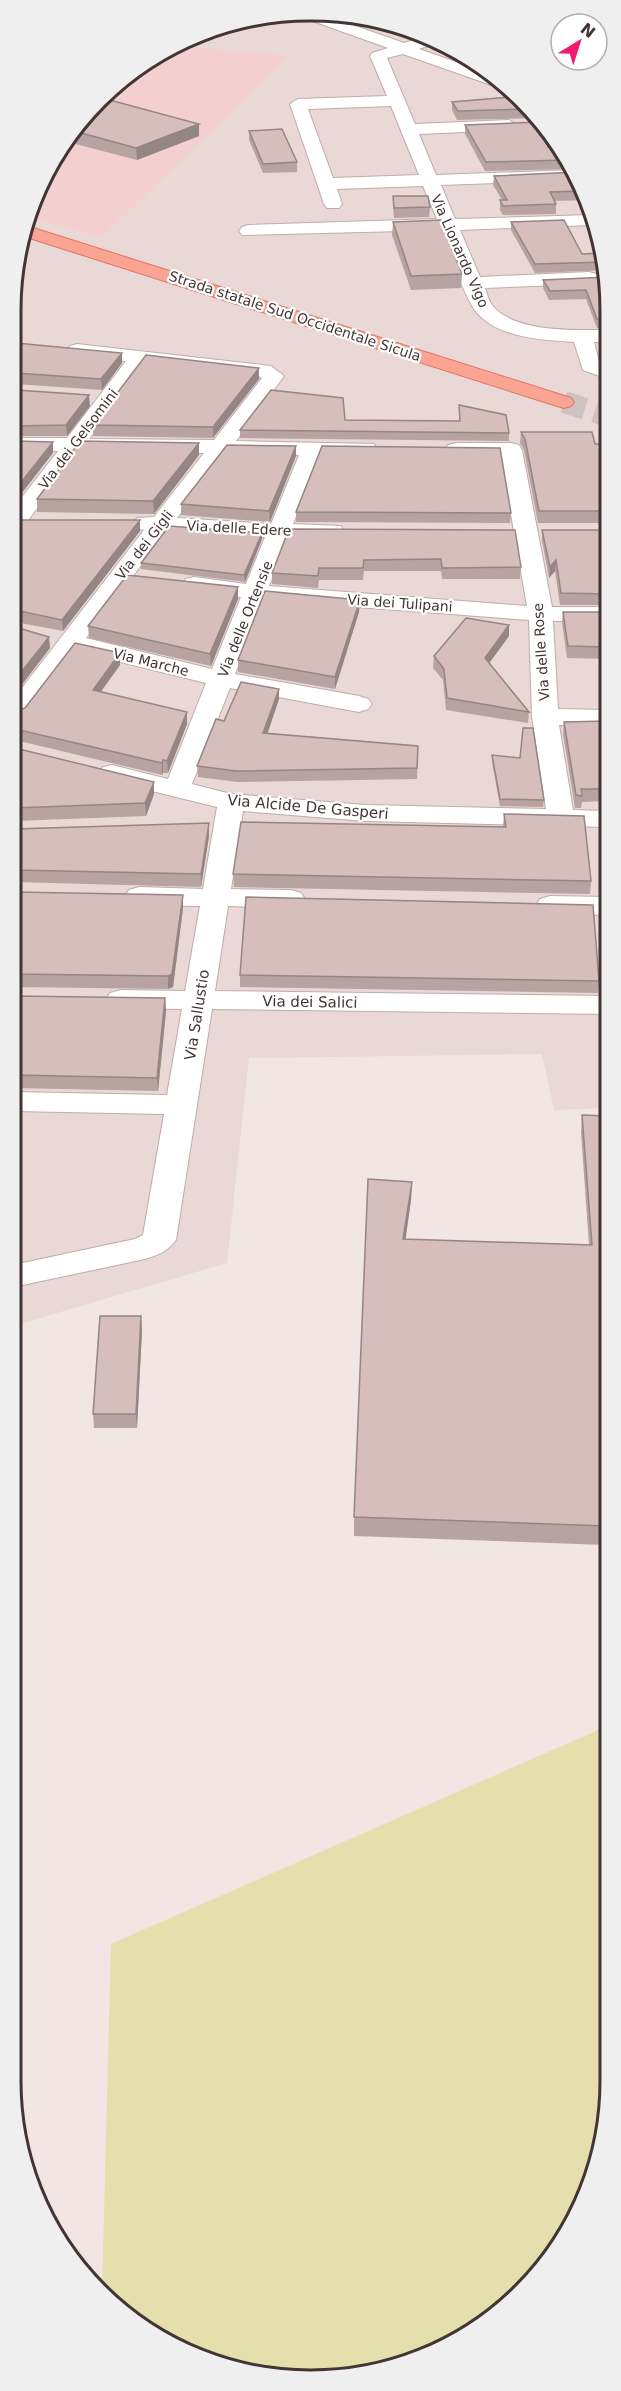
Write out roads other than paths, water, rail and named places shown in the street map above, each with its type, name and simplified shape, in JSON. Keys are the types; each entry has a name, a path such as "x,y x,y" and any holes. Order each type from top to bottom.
{"main road":[{"name":"Strada statale Sud Occidentale Sicula","path":"32,233 564,402"}],"street":[{"path":"328,22 479,76"},
{"path":"400,48 421,43"},
{"name":"Via Lionardo Vigo","path":"400,48 378,56 483,307 491,317 547,334 600,336"},
{"path":"341,228 298,105 398,101"},
{"path":"409,129 530,125"},
{"path":"326,184 566,175"},
{"path":"248,231 586,220"},
{"path":"474,283 598,278"},
{"path":"583,336 590,366 600,370"},
{"path":"62,348 141,356"},
{"name":"Via dei Gigli","path":"21,704 59,639 132,577 161,523 274,376 264,370 141,356"},
{"name":"Via dei Gelsomini","path":"21,514 141,356"},
{"path":"84,397 107,399"},
{"path":"21,444 383,449"},
{"name":"Via delle Ortensie","path":"177,789 312,448"},
{"name":"Via delle Rose","path":"441,450 511,450 541,614 545,717 561,818"},
{"path":"21,521 41,521"},
{"name":"Via delle Edere","path":"125,523 161,523 279,531 350,531"},
{"name":"Via dei Tulipani","path":"177,582 256,592 541,614 600,614"},
{"name":"Via Marche","path":"59,639 221,679 359,704"},
{"path":"545,717 600,718"},
{"name":"Via Alcide De Gasperi","path":"84,767 177,789 221,817 365,813 600,819"},
{"name":"Via Sallustio","path":"21,1274 145,1248 159,1240 163,1228 216,897 221,817"},
{"path":"109,895 322,900"},
{"path":"524,904 600,906"},
{"name":"Via dei Salici","path":"95,999 600,1005"},
{"path":"21,1101 182,1105"}],"tunnel":[{"path":"564,402 600,413"}]}
